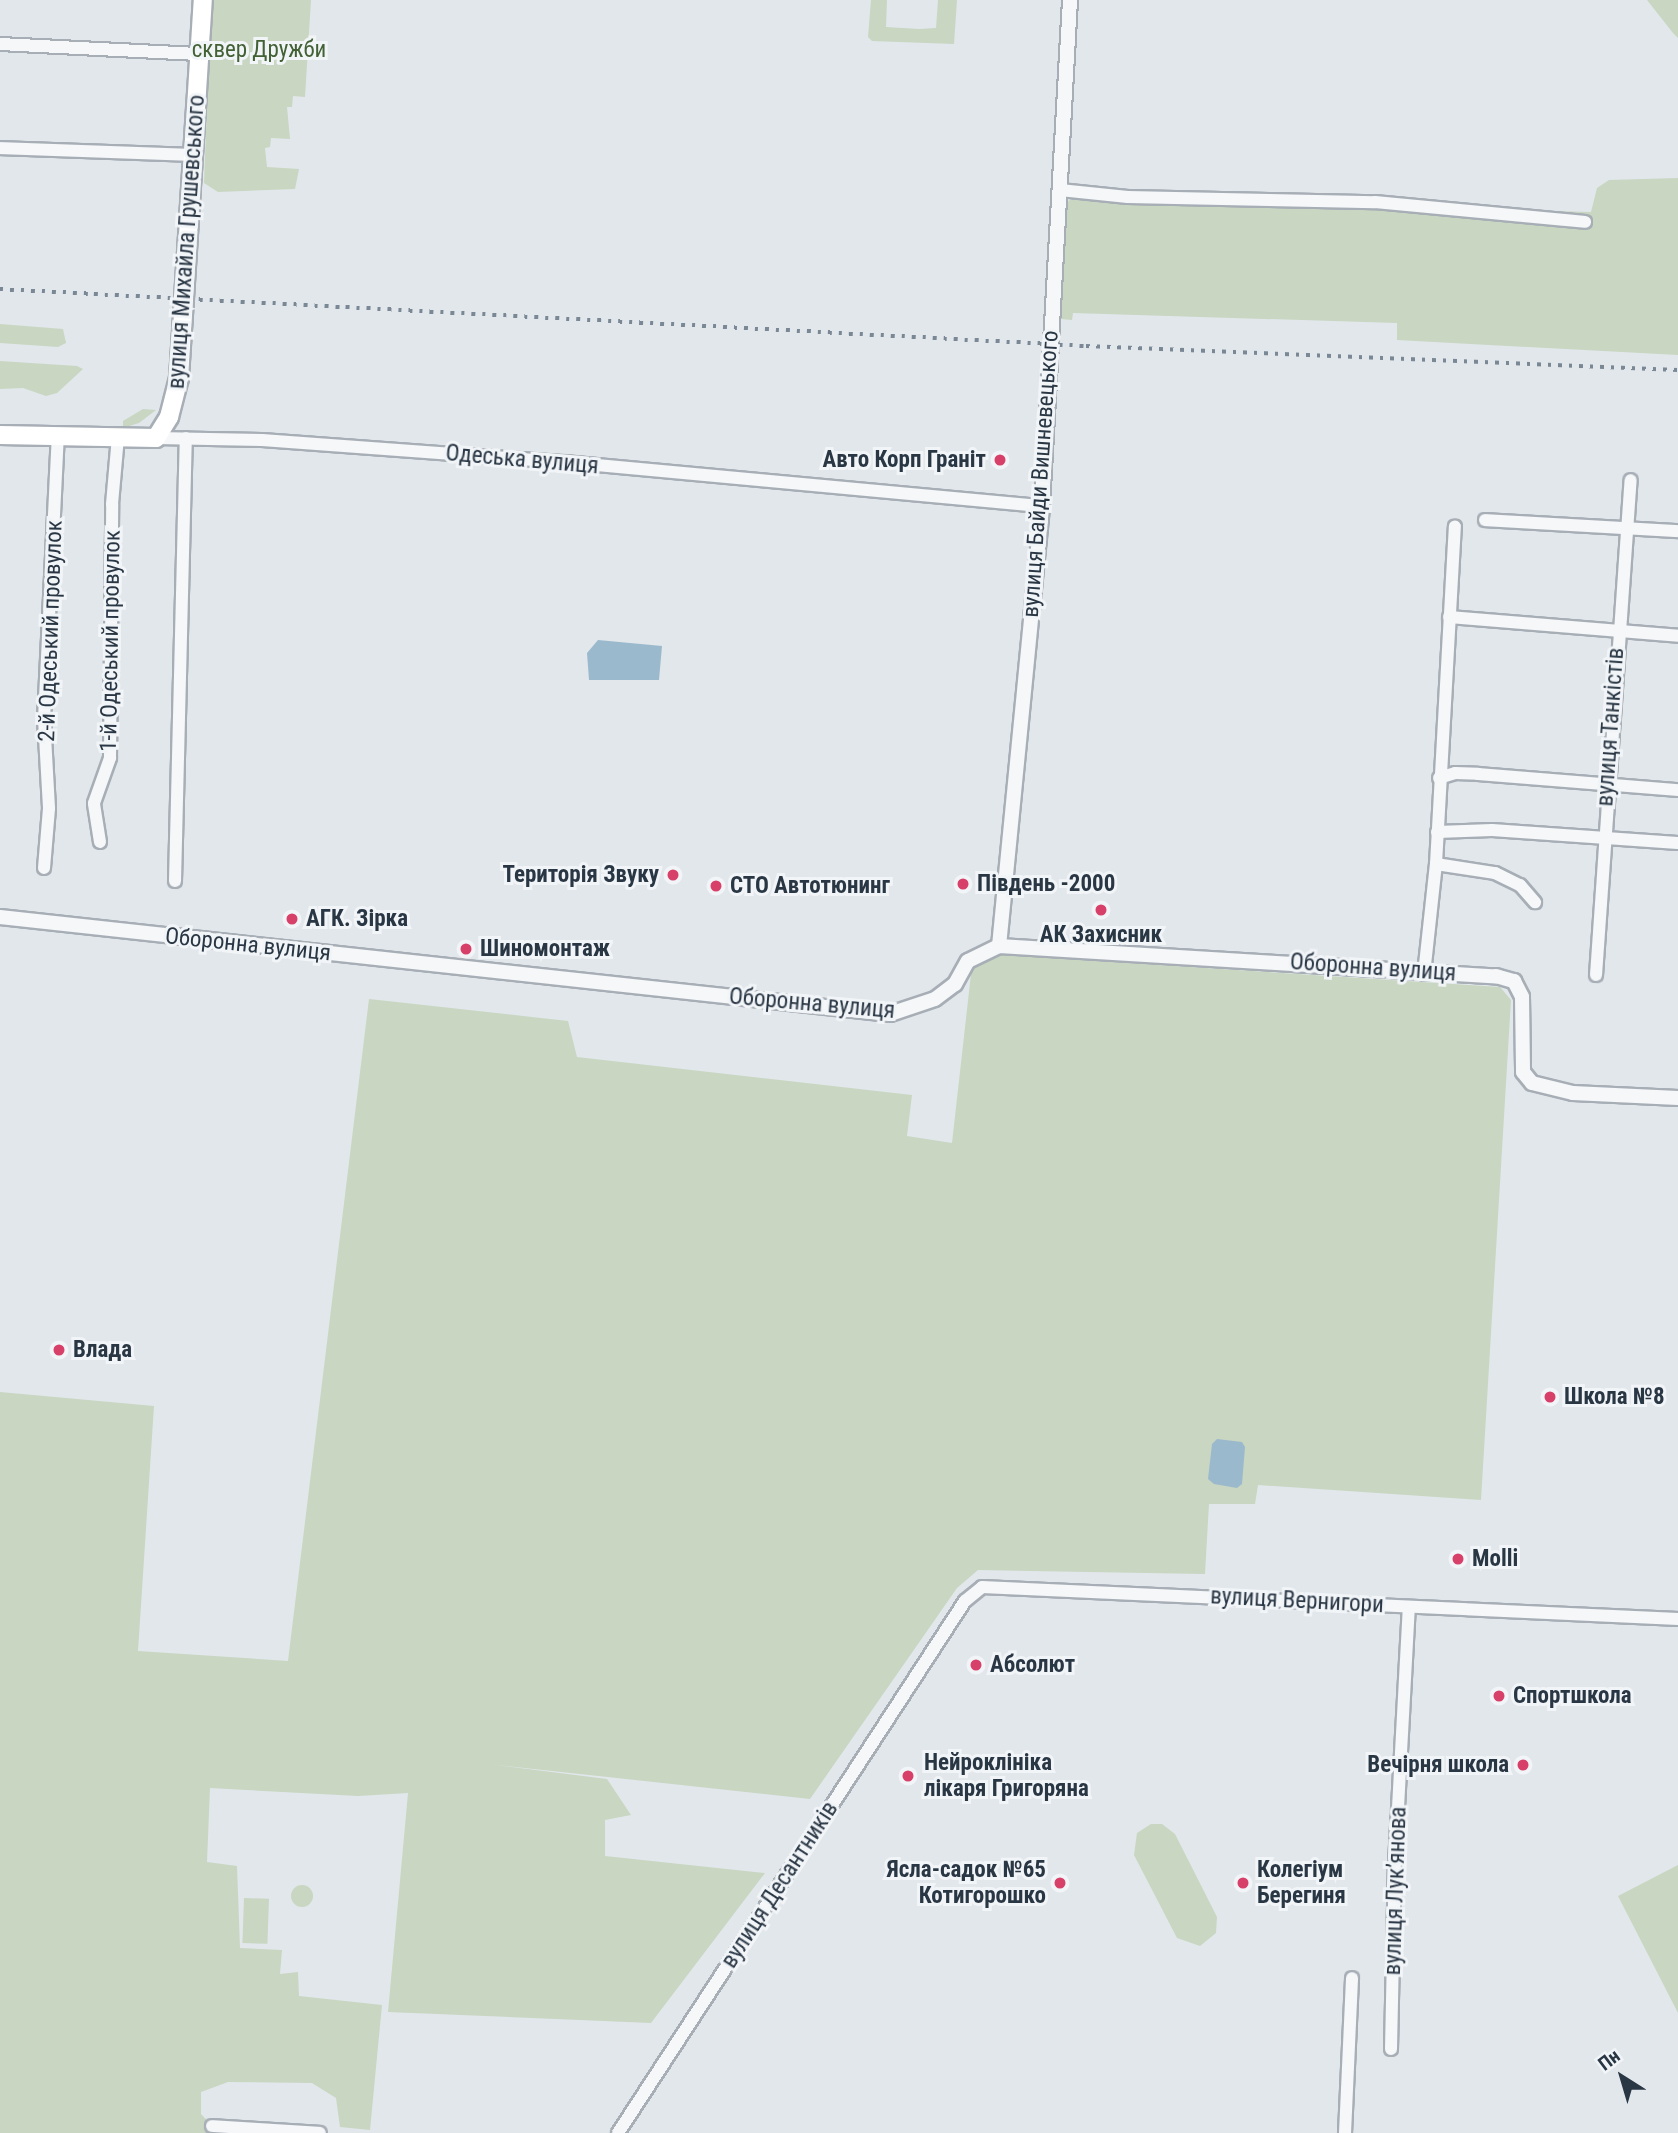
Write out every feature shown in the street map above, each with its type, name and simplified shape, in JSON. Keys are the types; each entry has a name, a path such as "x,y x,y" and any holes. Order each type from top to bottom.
{"main road":[{"name":"вулиця Михайла Грушевського","path":"156,438 172,410 177,389 195,155 203,0"},
{"name":"Одеська вулиця","path":"0,435 156,438"}],"street":[{"name":"вулиця Байди Вишневецького","path":"999,946 1042,506 1070,0"},
{"path":"0,44 200,54"},
{"path":"0,148 195,155"},
{"path":"1060,190 1128,197 1375,202 1585,222"},
{"name":"2-й Одеський провулок","path":"44,868 49,808 44,719 58,436"},
{"name":"1-й Одеський провулок","path":"100,842 94,803 110,758 112,504 118,437"},
{"name":"Одеська вулиця","path":"156,438 565,462 1042,506"},
{"path":"175,881 186,438"},
{"name":"вулиця Танкістів","path":"1596,975 1603,838 1631,480"},
{"path":"1485,520 1678,531"},
{"path":"1424,974 1436,864 1455,527"},
{"path":"1449,617 1678,636"},
{"path":"1439,778 1455,773 1678,790"},
{"path":"1437,832 1678,843"},
{"path":"1436,864 1494,873 1520,885 1535,902"},
{"name":"Оборонна вулиця","path":"0,918 890,1014 935,999 955,984 968,961 999,946 1285,961 1514,981 1522,997 1523,1072 1532,1083 1573,1093 1678,1098"},
{"name":"вулиця Вернигори","path":"940,1638 970,1595 991,1586 1678,1619"},
{"name":"вулиця Лукʼянова","path":"1391,2049 1409,1607"},
{"name":"вулиця Десантників","path":"618,2133 940,1638"},
{"name":"вулиця Лукʼянова","path":"1345,2133 1352,1978"},
{"path":"212,2126 320,2133"}],"green space":[{"name":"сквер Дружби","path":"211,0 311,0 305,97 293,96 292,107 287,107 290,139 271,138 270,147 265,148 267,167 299,169 295,189 218,192 204,183"},
{"path":"871,0 887,0 886,27 919,29 936,28 938,0 957,0 954,44 872,41 868,37"},
{"path":"1647,0 1678,0 1678,38 1673,33"},
{"path":"1678,178 1678,355 1397,340 1397,323 1073,313 1072,320 1061,319 1062,205 1073,198 1591,212 1597,188 1609,180"},
{"path":"0,324 63,329 66,343 58,347 0,343"},
{"path":"0,361 77,366 83,369 57,393 46,396 23,388 0,389"},
{"path":"143,409 156,410 139,423 123,428 123,421"},
{"path":"988,954 1500,987 1511,1000 1481,1500 1258,1485 1255,1504 1209,1504 1205,1574 978,1570 957,1588 810,1799 488,1764 607,1779 631,1815 605,1820 605,1856 765,1873 651,2023 388,2012 408,1793 358,1796 210,1788 207,1862 237,1866 240,1948 282,1950 280,1974 298,1972 299,1996 382,2005 370,2130 340,2127 336,2098 312,2083 228,2082 201,2092 201,2114 212,2126 212,2133 0,2133 0,1392 154,1406 138,1651 288,1661 369,999 568,1021 577,1057 912,1095 907,1136 952,1143 972,965"},
{"path":"1151,1824 1162,1824 1175,1834 1217,1917 1216,1933 1200,1946 1177,1938 1134,1855 1137,1833"},
{"path":"1678,1865 1678,2013 1618,1896"},
{"path":"302,1885 310,1888 313,1896 310,1904 302,1907 294,1904 291,1896 294,1888"},
{"path":"244,1898 269,1899 267,1944 242,1943"}],"water":[{"path":"598,640 662,646 659,680 589,680 587,653"},
{"path":"1217,1439 1242,1442 1245,1447 1242,1484 1237,1488 1214,1484 1208,1479 1212,1444"}],"railway":[{"path":"0,289 1086,346 1678,370"}],"place":[{"name":"Авто Корп Граніт","path":"1000,460"},
{"name":"Територія Звуку","path":"673,875"},
{"name":"Південь -2000","path":"963,884"},
{"name":"СТО Автотюнинг","path":"716,886"},
{"name":"АК Захисник","path":"1101,910"},
{"name":"АГК. Зірка","path":"292,919"},
{"name":"Шиномонтаж","path":"466,949"},
{"name":"Влада","path":"59,1350"},
{"name":"Школа №8","path":"1550,1397"},
{"name":"Molli","path":"1458,1559"},
{"name":"Абсолют","path":"976,1665"},
{"name":"Спортшкола","path":"1499,1696"},
{"name":"Вечірня школа","path":"1523,1765"},
{"name":"Нейроклініка лікаря Григоряна","path":"908,1776"},
{"name":"Ясла-садок №65 Котигорошко","path":"1060,1883"},
{"name":"Колегіум Берегиня","path":"1243,1883"}]}
